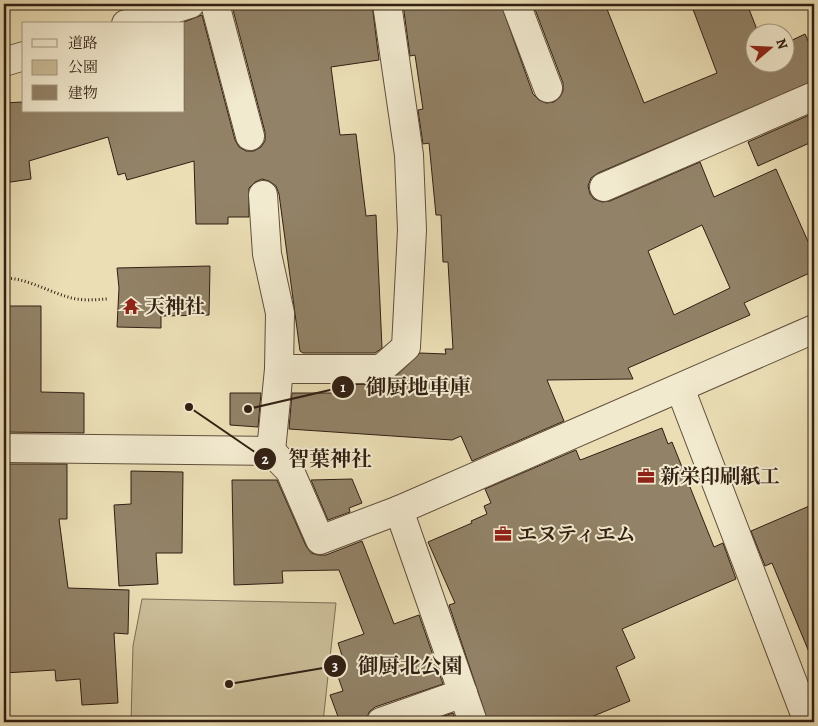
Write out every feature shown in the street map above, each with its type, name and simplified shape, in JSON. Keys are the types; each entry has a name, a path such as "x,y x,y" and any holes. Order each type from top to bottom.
{"street":[{"path":"132,22 190,4"},
{"path":"215,4 250,136"},
{"path":"280,369 381,369 406,347 412,230 409,155 387,4"},
{"path":"516,4 548,88"},
{"path":"4,62 22,57"},
{"path":"604,187 814,96"},
{"path":"263,195 267,254 280,313 280,369 271,450 290,472 320,540 399,510 814,329"},
{"path":"680,388 808,722"},
{"path":"4,448 271,450"},
{"path":"399,510 473,722"},
{"path":"382,722 463,693"}],"path":[{"path":"4,278 39,286 69,297 87,300 107,299"}],"green space":[{"path":"142,599 336,603 323,722 131,722 133,646"}],"building":[{"path":"238,4 372,4 379,60 331,67 340,135 356,134 366,216 376,215 382,348 375,353 303,353 300,351 279,194 276,186 269,181 262,179 255,182 249,188 249,217 228,217 228,224 196,224 194,161 127,180 125,173 118,175 108,137 29,161 31,179 4,183 4,103 22,102 22,112 185,112 184,22 202,15 235,140 239,147 246,151 254,151 261,147 265,141 265,132 232,6"},
{"path":"403,4 501,4 533,94 539,100 546,103 554,102 563,91 563,83 533,4 605,4 644,103 717,73 691,4 747,4 754,22 746,22 746,72 796,72 796,38 805,34 814,54 814,81 598,173 591,178 588,186 590,194 594,199 602,202 610,201 700,162 714,197 776,169 814,255 814,271 744,303 750,315 628,368 633,379 547,380 564,421 472,461 461,436 452,440 289,429 292,393 342,393 333,385 382,384 391,381 420,353 446,354 445,349 453,349 448,262 443,262 441,215 436,215 429,143 423,144 418,110 423,109 415,55 410,56","holes":["702,225 730,288 674,315 648,251"]},
{"path":"814,113 814,141 758,166 748,142"},
{"path":"210,266 209,315 161,316 161,328 117,327 119,288 117,268"},
{"path":"4,306 41,306 41,392 84,393 84,433 4,432"},
{"path":"230,393 261,393 258,427 230,425"},
{"path":"662,428 668,444 672,442 714,547 723,543 736,579 622,629 635,658 616,667 630,701 579,722 488,722 449,605 455,603 428,542 472,523 471,521 487,514 484,506 491,503 485,489 576,450 580,460"},
{"path":"4,464 67,464 67,519 59,519 68,588 129,590 128,634 114,633 118,703 82,705 80,679 56,681 55,670 4,673"},
{"path":"131,471 183,472 182,553 156,553 158,584 119,586 114,505 131,504"},
{"path":"352,479 362,503 349,508 350,512 328,520 311,480"},
{"path":"232,480 277,480 306,546 311,553 326,555 362,541 394,624 419,615 443,684 375,707 369,712 366,722 340,722 330,695 343,691 334,665 344,662 338,643 364,634 339,570 282,571 283,583 234,585"},
{"path":"814,504 814,664 772,563 765,566 751,531"},
{"path":"453,713 457,722 427,722"}],"place":[{"name":"天神社","path":"131,306"},
{"name":"智葉神社","path":"189,407"},
{"name":"御厨地車庫","path":"248,409"},
{"name":"新栄印刷紙工","path":"646,476"},
{"name":"エヌティエム","path":"503,534"},
{"name":"御厨北公園","path":"229,684"}]}
